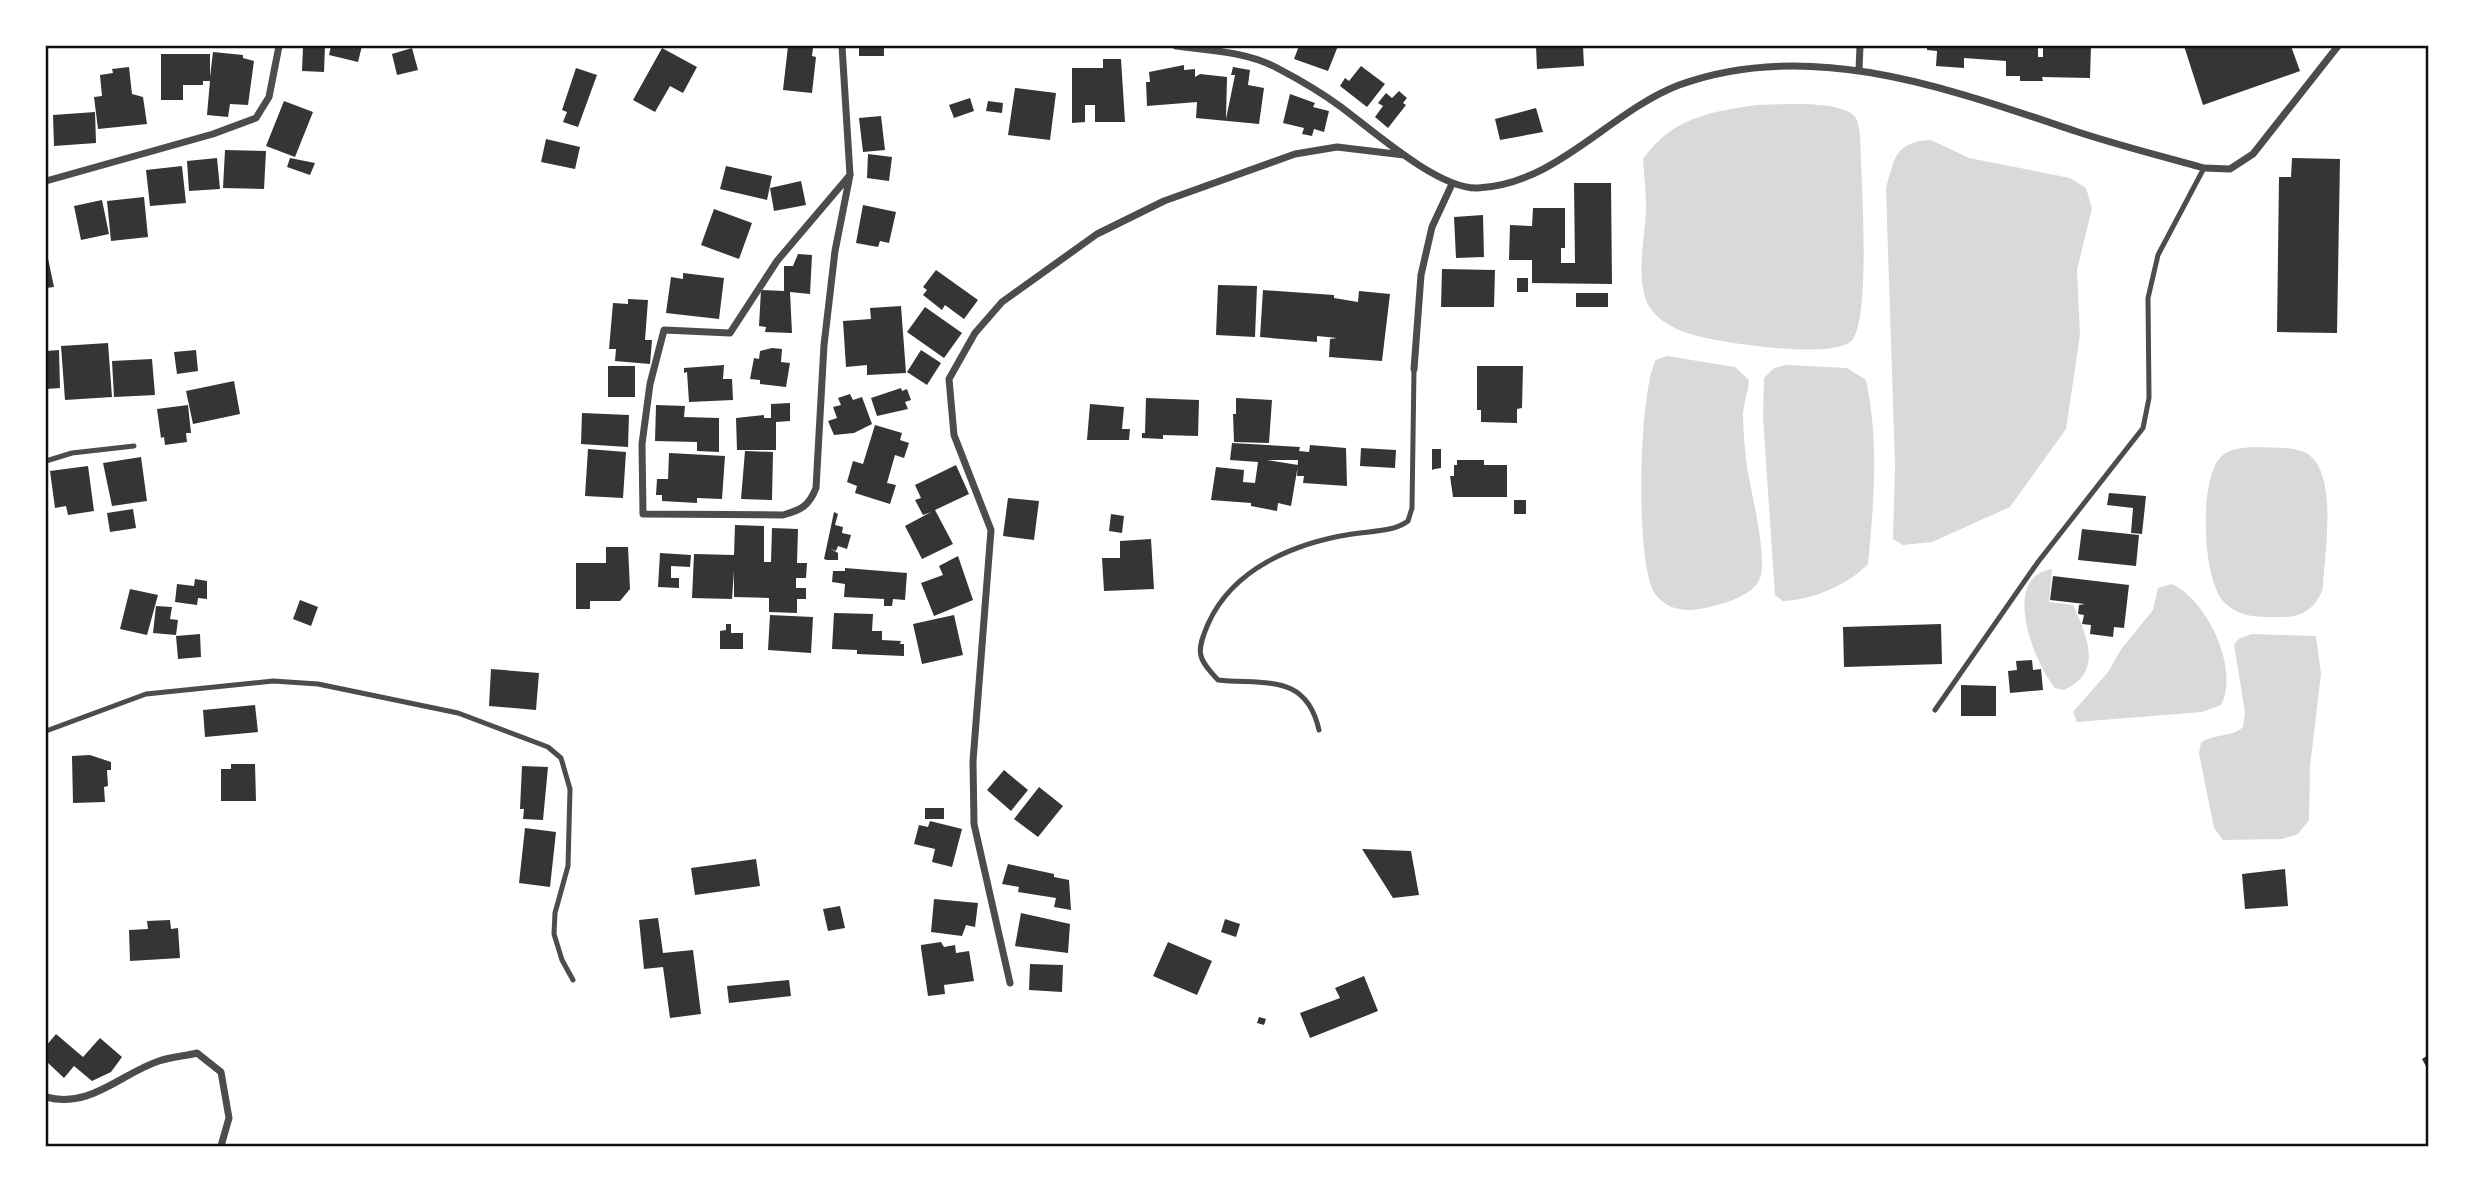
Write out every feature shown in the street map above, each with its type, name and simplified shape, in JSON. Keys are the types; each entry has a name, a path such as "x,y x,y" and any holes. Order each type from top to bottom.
{"street":[{"path":"46,181 213,134 256,118 269,97 279,46"},
{"path":"842,46 850,175 835,251 824,345 816,488 811,502 800,511 783,515 643,514 642,444 650,384 664,330 730,333 777,261 850,175"},
{"path":"1176,46 1233,54 1276,67 1338,104 1405,155 1452,184 1477,188 1525,177 1546,168 1653,98 1678,86 1725,73 1802,64 1859,70 1968,97 2204,168 2230,169 2253,154 2338,46"},
{"path":"1859,70 1860,46"},
{"path":"1010,983 974,824 973,761 991,530 954,435 949,379 975,333 1002,302 1097,234 1164,201 1294,153 1337,147 1405,155"},
{"path":"1414,369 1424,263 1432,227 1452,184"},
{"path":"46,1097 78,1099 102,1091 158,1061 197,1053 221,1072 229,1118 221,1146"}],"lane":[{"path":"1935,710 2038,562 2143,428 2149,398 2148,298 2158,255 2204,168"},
{"path":"1319,730 1314,708 1302,695 1284,686 1218,680 1202,663 1199,645 1214,610 1238,581 1273,557 1332,537 1398,527 1408,521 1412,508 1414,369"},
{"path":"46,461 72,453 134,446"},
{"path":"46,731 146,694 273,681 318,684 458,713 548,747 561,758 570,789 568,866 555,913 554,934 562,960 573,980"}],"shaded area":[{"path":"1794,104 1838,108 1849,112 1857,120 1863,209 1862,301 1859,324 1853,339 1843,345 1804,350 1731,343 1698,336 1664,322 1653,312 1645,295 1641,270 1646,206 1643,159 1666,134 1693,119 1756,105"},
{"path":"1931,140 1969,158 2070,178 2086,188 2092,208 2077,270 2080,335 2066,429 2010,507 1932,542 1903,545 1893,539 1895,466 1886,188 1898,153 1910,144"},
{"path":"1667,356 1735,367 1749,380 1743,428 1761,549 1761,575 1756,585 1741,596 1706,608 1679,609 1663,602 1656,595 1649,579 1644,551 1641,478 1646,405 1650,377 1656,360"},
{"path":"1786,365 1847,368 1866,380 1873,425 1874,472 1868,564 1850,579 1829,590 1806,598 1783,601 1775,595 1763,418 1764,378 1774,368"},
{"path":"2254,447 2286,448 2304,452 2315,461 2322,475 2327,514 2323,588 2313,605 2298,615 2260,617 2237,612 2224,602 2211,573 2206,508 2213,470 2227,452"},
{"path":"2052,569 2049,602 2073,605 2089,652 2084,673 2064,690 2055,688 2039,660 2031,642 2024,604 2027,588 2036,575"},
{"path":"2172,584 2185,592 2197,605 2217,637 2226,673 2226,690 2221,705 2202,712 2077,722 2073,712 2108,672 2122,648 2153,610 2158,588"},
{"path":"2252,634 2316,636 2321,674 2310,767 2309,820 2298,834 2282,839 2223,840 2214,828 2199,753 2201,743 2206,740 2233,733 2243,727 2245,713 2234,644 2240,638"}],"building":[{"path":"303,46 325,46 324,72 302,71"},
{"path":"331,46 362,46 358,62 329,55"},
{"path":"788,46 813,48 812,56 816,57 812,93 783,90"},
{"path":"859,46 884,46 884,56 859,56"},
{"path":"1299,46 1338,46 1328,71 1294,59"},
{"path":"1536,46 1583,46 1584,66 1537,69"},
{"path":"1927,46 2038,46 2038,57 2043,57 2043,46 2091,46 2090,78 2042,77 2043,81 2020,81 2020,76 2006,76 2006,61 1964,58 1964,68 1936,66 1937,51 1927,50"},
{"path":"2184,46 2291,46 2300,71 2203,105"},
{"path":"412,48 418,70 397,75 392,54"},
{"path":"662,48 697,67 683,93 670,86 655,112 633,100"},
{"path":"213,52 243,55 243,58 254,61 248,105 230,104 228,117 207,115 210,81 203,81 203,85 183,85 183,100 161,100 161,54 210,54 210,77"},
{"path":"1103,59 1121,59 1125,122 1095,122 1095,105 1085,105 1085,122 1072,123 1072,68 1103,68"},
{"path":"1184,65 1184,70 1195,69 1195,77 1200,74 1227,77 1226,119 1235,75 1231,75 1233,67 1250,70 1248,85 1264,88 1259,124 1196,118 1197,102 1147,106 1146,82 1150,82 1149,72"},
{"path":"1361,66 1385,84 1367,107 1340,86 1345,78 1349,81"},
{"path":"129,67 132,94 143,97 147,124 98,129 94,97 102,96 100,75 113,73 112,69"},
{"path":"576,68 597,75 578,127 563,122 567,112 562,110"},
{"path":"1015,88 1056,93 1050,140 1008,135"},
{"path":"1399,91 1407,98 1403,103 1406,105 1388,128 1375,117 1383,106 1378,103 1386,93 1392,98"},
{"path":"1290,94 1315,103 1313,107 1329,111 1324,132 1314,129 1312,136 1302,134 1304,128 1283,123"},
{"path":"970,98 974,111 954,118 949,105"},
{"path":"284,101 313,112 295,157 266,146"},
{"path":"988,101 1003,103 1002,113 986,111"},
{"path":"1536,108 1543,132 1500,140 1495,119"},
{"path":"95,112 96,143 54,146 53,115"},
{"path":"881,116 885,150 863,152 859,118"},
{"path":"546,139 580,147 575,169 541,162"},
{"path":"225,150 266,151 264,189 223,188"},
{"path":"868,154 892,157 889,181 867,178"},
{"path":"217,158 220,189 189,191 187,161"},
{"path":"290,158 315,163 310,175 287,167"},
{"path":"2292,158 2340,159 2337,333 2277,332 2279,177 2291,177"},
{"path":"182,166 186,203 150,206 146,170"},
{"path":"726,166 772,176 767,200 720,189"},
{"path":"801,181 806,205 774,211 770,188"},
{"path":"1574,183 1611,183 1612,284 1532,283 1532,260 1509,260 1510,225 1532,226 1533,208 1565,208 1565,248 1561,248 1561,263 1575,263"},
{"path":"144,197 148,237 111,241 107,201"},
{"path":"102,200 109,234 81,240 74,206"},
{"path":"863,205 896,212 889,243 880,241 878,247 856,243"},
{"path":"714,209 752,223 739,259 701,245"},
{"path":"1483,215 1484,257 1456,258 1454,217"},
{"path":"46,249 54,287 46,288"},
{"path":"798,254 812,255 810,294 790,292 792,333 765,332 766,327 759,326 761,290 784,291 784,266 793,266"},
{"path":"1442,269 1495,270 1494,307 1441,307"},
{"path":"936,270 978,300 964,319 945,305 942,310 923,295 927,290 923,287"},
{"path":"683,273 724,278 719,319 666,313 671,277 683,279"},
{"path":"1517,278 1528,278 1528,292 1517,292"},
{"path":"1218,285 1257,286 1255,337 1216,335"},
{"path":"1263,290 1334,295 1334,298 1358,302 1359,291 1390,294 1382,361 1329,357 1330,339 1337,338 1317,336 1317,342 1260,337"},
{"path":"1576,293 1608,293 1608,307 1576,307"},
{"path":"628,299 648,300 645,340 652,340 650,364 615,361 616,349 609,349 613,303 628,304"},
{"path":"901,306 906,373 867,375 867,365 846,367 843,321 871,319 870,308"},
{"path":"925,307 962,333 944,358 907,332"},
{"path":"108,343 112,397 65,400 61,346"},
{"path":"782,349 781,362 790,363 786,387 760,384 760,380 750,379 754,358 759,359 760,351"},
{"path":"59,350 60,388 46,389 46,351"},
{"path":"196,350 198,371 177,374 174,352"},
{"path":"921,350 941,363 927,385 907,372"},
{"path":"152,359 155,395 114,397 112,361"},
{"path":"724,365 723,379 732,379 733,400 689,402 687,372 684,373 684,368"},
{"path":"608,366 635,366 635,397 608,397"},
{"path":"1477,366 1523,366 1522,408 1517,409 1517,423 1481,422 1481,410 1477,410"},
{"path":"234,381 240,414 193,424 186,391"},
{"path":"901,388 902,391 907,389 911,400 905,402 908,409 877,416 871,398"},
{"path":"850,394 853,400 862,397 872,424 854,433 834,435 828,421 837,418 833,407 841,405 838,398"},
{"path":"1146,398 1199,400 1198,436 1163,435 1163,439 1142,438 1142,433 1145,433"},
{"path":"1236,398 1272,400 1269,443 1234,442 1233,414 1236,414"},
{"path":"790,403 790,421 776,422 776,450 737,450 736,418 764,415 764,418 771,418 771,404"},
{"path":"1090,404 1124,407 1122,429 1130,429 1129,440 1087,440"},
{"path":"188,405 191,433 186,433 187,442 165,445 164,437 161,438 157,409"},
{"path":"656,405 685,406 684,417 719,418 719,452 697,451 697,442 655,441"},
{"path":"582,413 629,415 628,447 581,444"},
{"path":"875,425 902,433 900,440 909,443 904,458 895,455 887,483 896,485 890,504 855,493 857,486 847,482 853,461 863,464"},
{"path":"1232,443 1300,447 1299,451 1309,452 1310,445 1346,448 1347,486 1303,483 1304,476 1297,476 1298,468 1291,506 1278,503 1277,511 1251,506 1251,503 1211,500 1216,467 1244,470 1243,482 1255,483 1258,462 1230,460","holes":["1267,460 1298,460 1298,465"]},
{"path":"1361,448 1396,450 1395,468 1360,466"},
{"path":"588,449 626,452 623,498 585,496"},
{"path":"1432,449 1441,449 1441,468 1432,470"},
{"path":"745,451 773,452 772,500 741,499"},
{"path":"669,453 725,456 722,499 697,498 697,503 662,501 662,495 656,495 657,479 668,479"},
{"path":"141,457 147,501 112,506 103,463"},
{"path":"1457,460 1484,460 1484,465 1507,465 1507,497 1453,497 1450,476 1454,476"},
{"path":"956,465 969,494 935,510 953,544 922,559 905,526 931,512 923,515 915,500 921,498 915,485"},
{"path":"88,466 94,511 68,515 66,506 55,508 50,471"},
{"path":"2109,493 2146,496 2142,534 2131,533 2133,508 2107,505"},
{"path":"1008,498 1039,501 1034,540 1003,536"},
{"path":"1514,500 1526,500 1526,514 1514,514"},
{"path":"133,509 136,528 110,532 107,513"},
{"path":"834,512 838,514 835,525 843,527 842,533 851,535 847,549 838,546 836,551 831,549 838,553 838,560 827,560 824,559"},
{"path":"1111,514 1124,516 1122,533 1109,531"},
{"path":"735,525 764,526 764,562 771,562 772,528 798,529 797,563 807,563 806,578 796,578 796,588 806,588 806,599 797,599 797,613 769,612 769,598 734,597 734,571 732,599 692,598 694,554 734,555"},
{"path":"2082,529 2139,535 2136,566 2078,560"},
{"path":"1151,539 1154,589 1104,591 1102,558 1120,558 1120,541"},
{"path":"606,547 628,547 630,589 620,601 590,601 590,609 576,609 576,563 606,563"},
{"path":"660,553 691,555 690,567 671,566 671,578 679,578 679,588 658,587"},
{"path":"958,556 973,600 934,616 921,583 943,575 939,566"},
{"path":"845,568 907,573 905,600 893,599 892,606 884,606 884,599 844,597 845,584 832,582 833,571 845,571"},
{"path":"2053,576 2129,585 2124,628 2114,627 2113,637 2090,634 2091,625 2082,624 2084,615 2078,614 2079,605 2085,604 2050,600"},
{"path":"195,579 207,581 207,599 198,598 197,605 175,602 177,584 194,586"},
{"path":"130,589 158,595 147,635 120,629"},
{"path":"300,600 318,607 311,626 293,619"},
{"path":"156,606 172,607 170,619 178,620 176,635 153,633"},
{"path":"834,613 873,614 872,631 882,631 882,640 901,641 900,644 904,644 904,656 857,654 857,650 832,649"},
{"path":"770,615 813,617 811,653 768,650"},
{"path":"954,615 963,655 922,664 913,624"},
{"path":"726,624 731,624 731,633 743,633 743,649 720,649 720,631 726,630"},
{"path":"1941,624 1942,664 1844,667 1843,627"},
{"path":"200,634 201,657 178,659 176,636"},
{"path":"2032,660 2033,670 2041,669 2043,690 2010,693 2008,671 2017,670 2016,661"},
{"path":"491,669 539,673 536,710 489,706"},
{"path":"1961,685 1996,686 1996,716 1961,716"},
{"path":"255,705 258,732 205,737 203,710"},
{"path":"90,755 111,762 111,770 107,770 108,786 104,787 105,802 73,803 72,756"},
{"path":"231,764 255,764 256,801 221,801 221,769 231,769"},
{"path":"522,766 548,767 543,820 523,819 524,809 520,809"},
{"path":"1004,770 1028,790 1011,811 987,790"},
{"path":"1039,787 1063,806 1038,837 1014,819"},
{"path":"925,808 944,808 944,819 925,819"},
{"path":"930,821 962,829 952,867 932,862 935,849 914,844 919,825 928,827"},
{"path":"525,828 556,832 550,887 519,883"},
{"path":"1362,849 1411,851 1419,895 1393,898"},
{"path":"756,859 760,886 695,895 691,868"},
{"path":"1008,864 1069,880 1071,910 1054,907 1056,898 1018,892 1019,887 1002,884"},
{"path":"2285,869 2288,906 2245,909 2242,874"},
{"path":"934,899 978,903 975,927 966,925 962,936 931,932"},
{"path":"840,906 845,928 828,931 823,909"},
{"path":"1021,913 1070,924 1068,953 1015,946"},
{"path":"658,918 663,953 693,950 701,1014 670,1018 663,967 644,969 639,920"},
{"path":"1225,919 1240,924 1236,937 1221,932"},
{"path":"170,920 171,929 178,928 180,958 130,961 129,930 148,929 147,921"},
{"path":"941,942 944,947 955,945 956,953 969,951 974,981 944,985 945,994 928,996 921,945"},
{"path":"1168,942 1212,961 1197,995 1153,976"},
{"path":"1030,964 1063,965 1062,992 1029,990"},
{"path":"1364,976 1378,1011 1310,1038 1300,1013 1340,998 1335,988"},
{"path":"789,980 791,996 729,1003 727,986"},
{"path":"1259,1017 1266,1019 1264,1025 1257,1023"},
{"path":"56,1034 83,1057 100,1038 122,1057 111,1072 92,1081 74,1066 64,1078 46,1061 46,1046"},
{"path":"2428,1055 2428,1070 2422,1059"}]}
